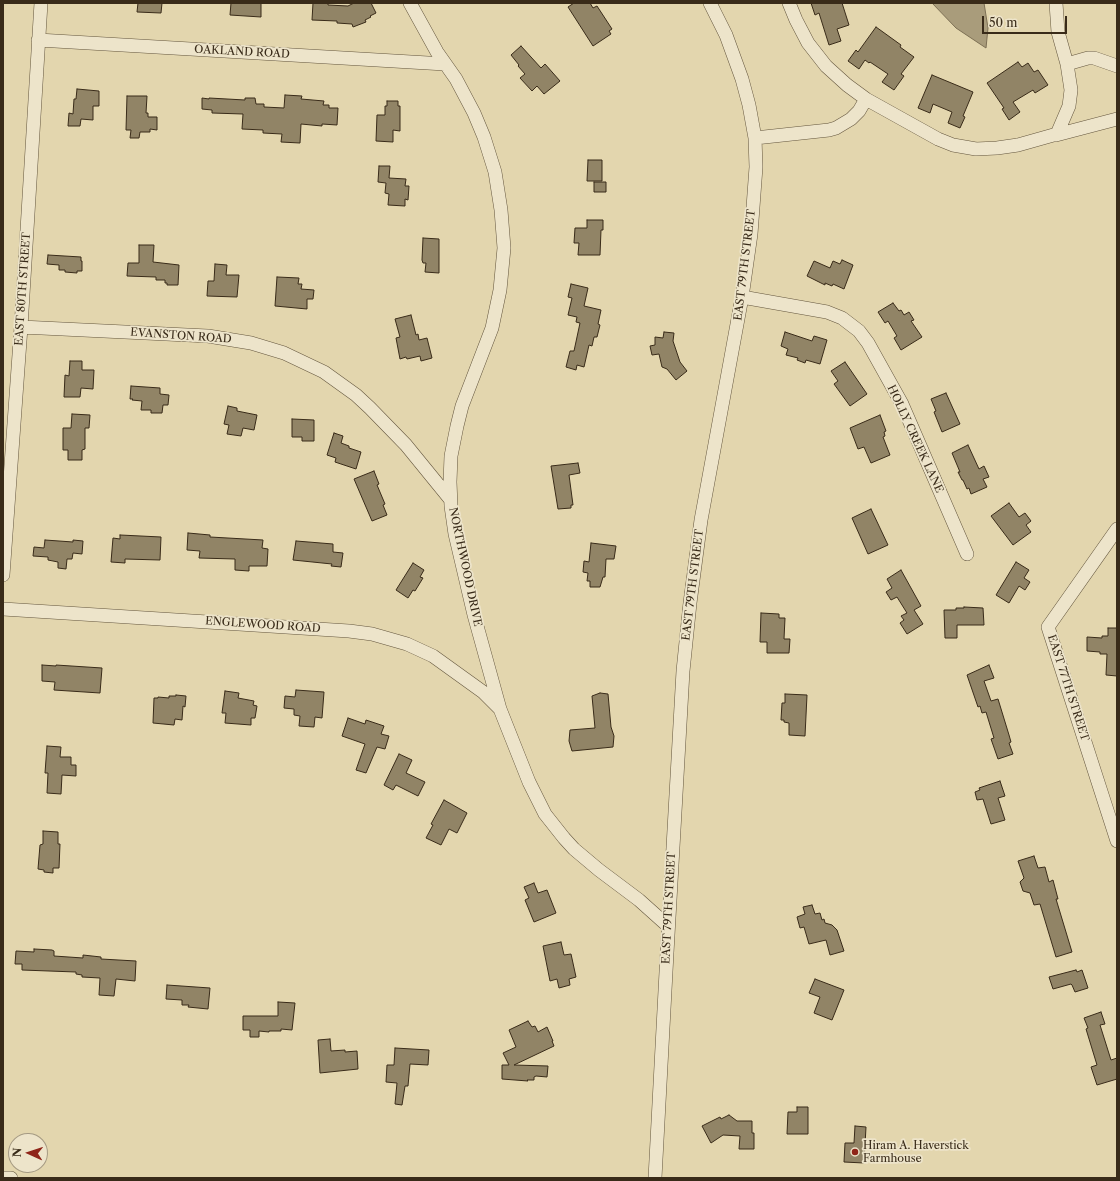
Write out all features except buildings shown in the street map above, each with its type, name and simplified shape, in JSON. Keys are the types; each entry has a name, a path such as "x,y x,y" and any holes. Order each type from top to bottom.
{"street":[{"name":"EAST 80TH STREET","path":"3,575 21,327 41,3"},
{"name":"NORTHWOOD DRIVE","path":"410,3 470,104 484,137 495,172 499,191 504,236 502,280 492,328 462,406 453,441 450,499 452,521 467,587 500,709 529,782 545,814 559,832 585,858 639,900 668,926"},
{"name":"EAST 79TH STREET","path":"655,1178 683,671 690,603 704,501 742,297 756,167 755,138 749,105 736,60 726,35 710,3"},
{"path":"789,3 804,37 822,62 839,79 866,99 938,139 953,145 976,149 1018,145 1117,119"},
{"path":"1056,3 1058,32 1067,64 1071,90 1069,106 1056,135"},
{"name":"OAKLAND ROAD","path":"38,40 445,64"},
{"path":"1067,64 1088,58 1094,58 1117,66"},
{"path":"755,138 836,128 851,119 859,111 866,99"},
{"name":"HOLLY CREEK LANE","path":"742,297 827,312 842,318 859,331 868,343 902,404 967,554"},
{"name":"EVANSTON ROAD","path":"21,327 208,336 252,343 284,353 324,372 356,394 406,445 450,499"},
{"name":"EAST 77TH STREET","path":"1117,528 1048,627 1117,840"},
{"name":"ENGLEWOOD ROAD","path":"3,609 349,631 372,634 407,644 433,656 483,692 500,709"},
{"path":"3,1178 11,1178"}],"shaded area":[{"path":"932,3 984,3 988,28 986,48 956,28"}],"place":[{"name":"Hiram A. Haverstick Farmhouse","path":"855,1152"}]}
